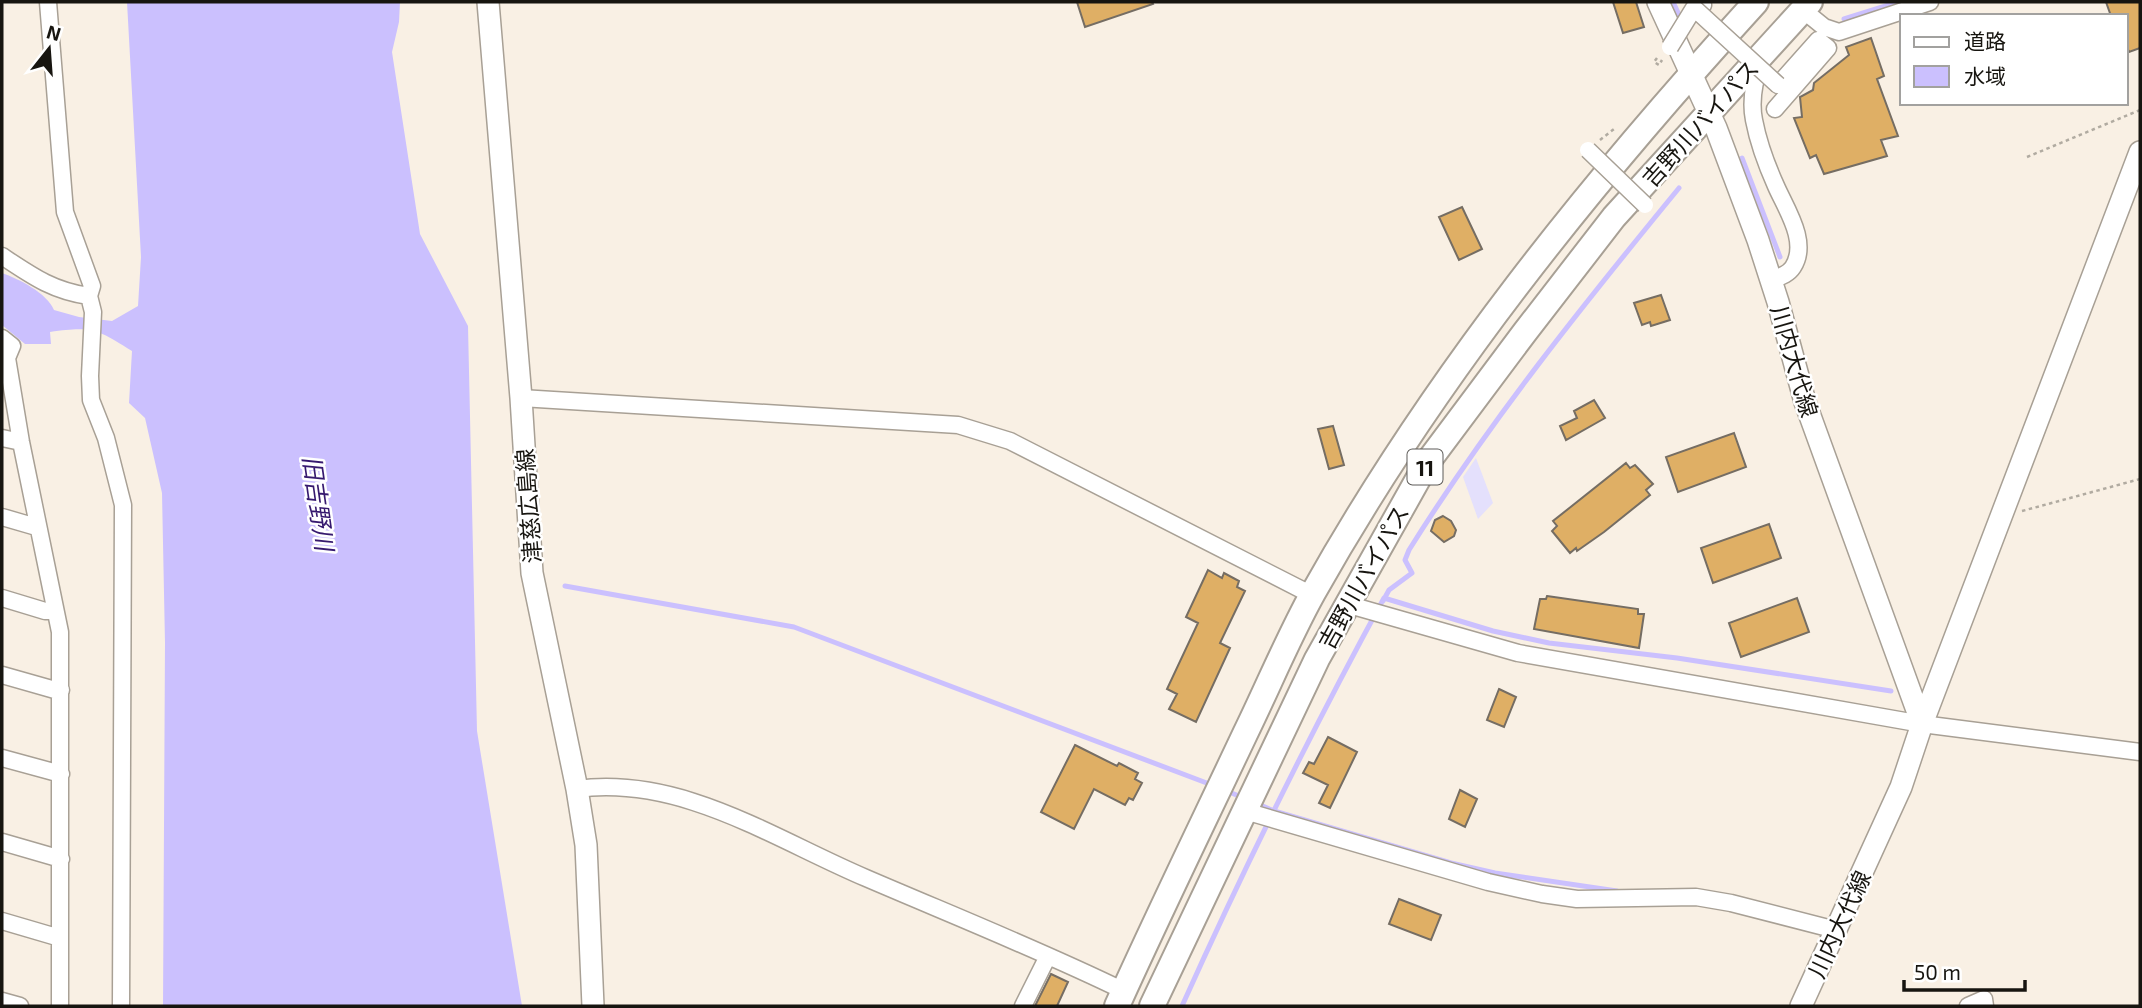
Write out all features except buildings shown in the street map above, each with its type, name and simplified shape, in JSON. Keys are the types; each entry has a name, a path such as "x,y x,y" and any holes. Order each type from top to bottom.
{"highway":[{"name":"吉野川バイパス","path":"1120,999 1312,595 1406,442 1496,311 1592,188 1756,2"},
{"name":"吉野川バイパス","path":"1152,1006 1317,659 1427,463 1614,217 1807,6"}],"main road":[{"name":"津慈広島線","path":"488,2 521,398 532,573 586,845 593,1006"},
{"name":"川内大代線","path":"1658,2 1709,112 1770,280 1805,402 1922,724"},
{"name":"川内大代線","path":"1801,1006 1901,787 1922,724 2140,152"}],"street":[{"path":"48,2 65,212 92,286 91,400 106,438 123,505 121,1006"},
{"path":"1807,6 1824,27 1839,32 1930,2"},
{"path":"1670,47 1698,4 1778,85 1818,40 1828,48 1775,109"},
{"path":"1766,50 1751,103 1754,121 1775,184 1796,232 1799,248 1793,268 1787,274 1770,280"},
{"path":"1588,150 1645,205"},
{"path":"2,256 45,284 71,293 91,304"},
{"path":"2,338 12,346 4,357 60,632 60,1006"},
{"path":"521,398 958,425 1010,441 1312,595"},
{"path":"2,438 21,442"},
{"path":"2,517 38,525"},
{"path":"2,598 45,611 55,611"},
{"path":"1346,604 1518,653 1922,724 2140,752"},
{"path":"2,675 61,690"},
{"path":"2,758 61,775"},
{"path":"577,789 604,786 680,796 757,827 846,869 1048,956 1120,999"},
{"path":"1245,811 1488,882 1542,894 1577,899 1696,897 1731,903 1836,930"},
{"path":"2,842 61,859"},
{"path":"2,921 60,939"},
{"path":"1023,1006 1048,956"},
{"path":"1968,1006 1984,999 1985,1006"},
{"path":"2,1001 20,1006"}],"path":[{"path":"2027,157 2140,110"},
{"path":"2001,517 2140,479"}],"shaded area":[{"path":"1476,458 1493,503 1478,519 1463,477"}],"water":[{"name":"旧吉野川","path":"127,2 400,2 399,22 392,52 420,234 468,326 477,731 522,1006 163,1006 165,643 162,493 145,418 129,403 132,351 102,334 76,329 50,332 51,344 25,344 2,325 2,273 39,292 54,310 79,317 112,321 138,306 141,257"}],"waterway":[{"path":"1673,2 1682,21"},
{"path":"1844,19 1898,2"},
{"path":"1742,158 1780,257"},
{"path":"1383,601 1389,590 1412,573 1405,560 1409,550 1471,456 1572,320 1679,188"},
{"path":"565,586 794,627 1212,785"},
{"path":"1182,1006 1279,801 1384,598 1493,631 1549,643 1677,658 1891,691"},
{"path":"1224,790 1244,798"},
{"path":"1256,803 1274,811 1451,863 1495,873 1617,891"}]}
